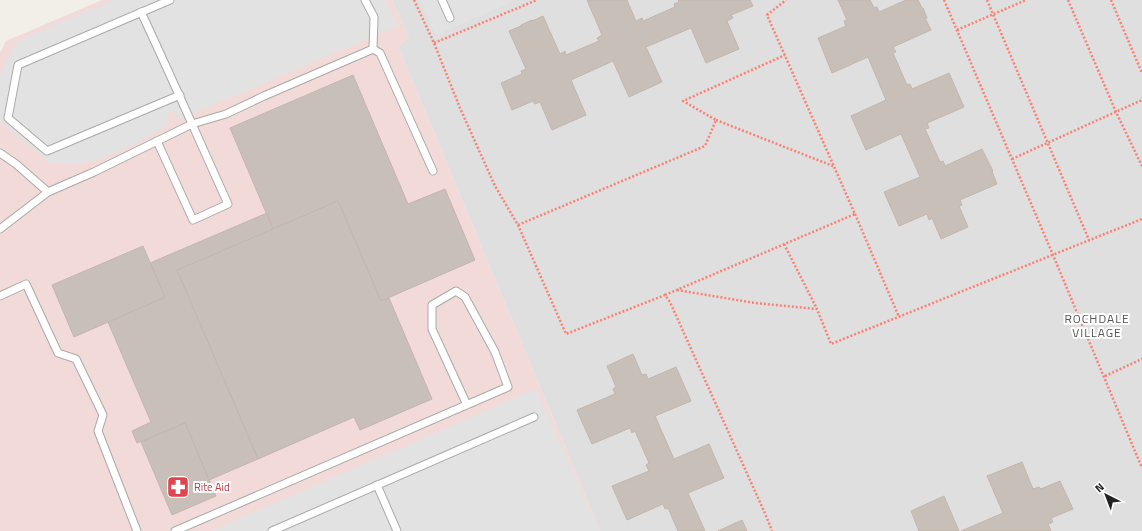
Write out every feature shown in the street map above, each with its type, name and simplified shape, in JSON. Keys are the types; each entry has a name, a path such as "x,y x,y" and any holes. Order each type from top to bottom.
{"lane":[{"path":"170,0 18,66 8,118 47,151 180,95"},
{"path":"365,0 374,17 373,49"},
{"path":"442,0 450,18"},
{"path":"141,12 180,95 228,204 193,220 157,141"},
{"path":"0,229 48,192 94,172 192,124 226,114 373,49 380,52 433,171"},
{"path":"0,153 16,164 48,192"},
{"path":"0,296 26,284 58,353 76,359 103,415 98,431 138,531"},
{"path":"175,531 467,405 508,387 495,352 465,297 456,291 432,305 432,329 467,405"},
{"path":"272,531 534,417"},
{"path":"377,485 397,531"}],"path":[{"path":"414,0 495,186 518,225 566,334 665,295 855,214"},
{"path":"434,43 538,0"},
{"path":"786,0 767,14 899,317"},
{"path":"944,0 1105,376 1142,468"},
{"path":"987,0 1089,240"},
{"path":"957,30 1026,0"},
{"path":"1068,0 1116,112 1142,166"},
{"path":"1111,0 1142,73"},
{"path":"785,55 683,102 716,120 834,166"},
{"path":"1012,160 1142,100"},
{"path":"518,225 705,146 716,120"},
{"path":"784,244 817,309 831,344 1142,219"},
{"path":"677,290 755,303 817,309"},
{"path":"665,295 673,309 758,496 772,531"},
{"path":"1105,376 1142,359"}],"shaded area":[{"path":"102,0 392,0 409,38 398,46 600,531 0,531 0,53 6,41"},
{"path":"113,0 386,0 398,26 177,120 177,114 171,110 167,114 168,125 134,145 98,160 75,164 52,164 0,122 0,76 11,51 18,42 37,32"},
{"path":"392,0 1142,0 1142,531 600,531 398,46 409,38"},
{"path":"420,0 516,0 436,35"},
{"path":"536,389 599,531 211,531"}],"building":[{"path":"587,0 627,0 636,21 642,18 643,21 675,7 674,4 679,2 678,0 750,0 753,6 731,15 733,18 727,21 739,49 706,63 691,28 646,47 662,82 629,97 613,61 571,80 586,115 552,130 540,102 535,104 533,101 512,110 501,83 522,74 521,71 526,69 509,31 543,16 560,54 565,51 566,55 599,41 597,38 602,35"},
{"path":"838,0 870,0 874,8 877,7 879,12 906,0 918,0 923,8 927,18 925,18 931,30 893,47 896,52 893,53 907,85 910,84 912,89 949,73 964,107 927,123 929,128 925,129 940,162 943,161 945,166 982,149 993,171 992,172 997,184 960,200 962,205 959,206 968,227 941,239 932,218 929,220 927,214 899,226 884,192 920,177 901,134 866,150 851,116 886,100 868,57 832,73 818,38 846,26 844,21 847,20"},
{"path":"353,75 408,204 445,189 475,260 381,301 338,201 273,229 230,128"},
{"path":"338,201 381,301 389,298 432,399 360,430 354,417 258,459 177,270"},
{"path":"267,213 273,229 177,270 258,459 209,480 185,423 137,443 132,431 151,422 108,322 165,297 150,263"},
{"path":"143,246 165,297 74,337 52,285"},
{"path":"633,354 642,375 646,374 648,379 676,367 691,401 655,416 674,459 709,444 724,478 688,493 705,531 678,531 668,508 665,509 663,504 627,520 612,486 649,471 646,465 649,463 635,431 632,433 630,428 592,444 577,410 615,394 613,389 616,387 607,366"},
{"path":"185,423 216,496 172,515 141,442"},
{"path":"1022,462 1033,489 1039,487 1041,489 1060,481 1073,509 1051,518 1053,522 1048,524 1051,531 961,531 1003,513 987,476"},
{"path":"944,496 959,531 919,531 911,511"},
{"path":"742,520 747,531 718,531"}],"place":[{"name":"Rite Aid","path":"178,487"}],"district":[{"name":"ROCHDALE VILLAGE","path":"1097,325"}]}
